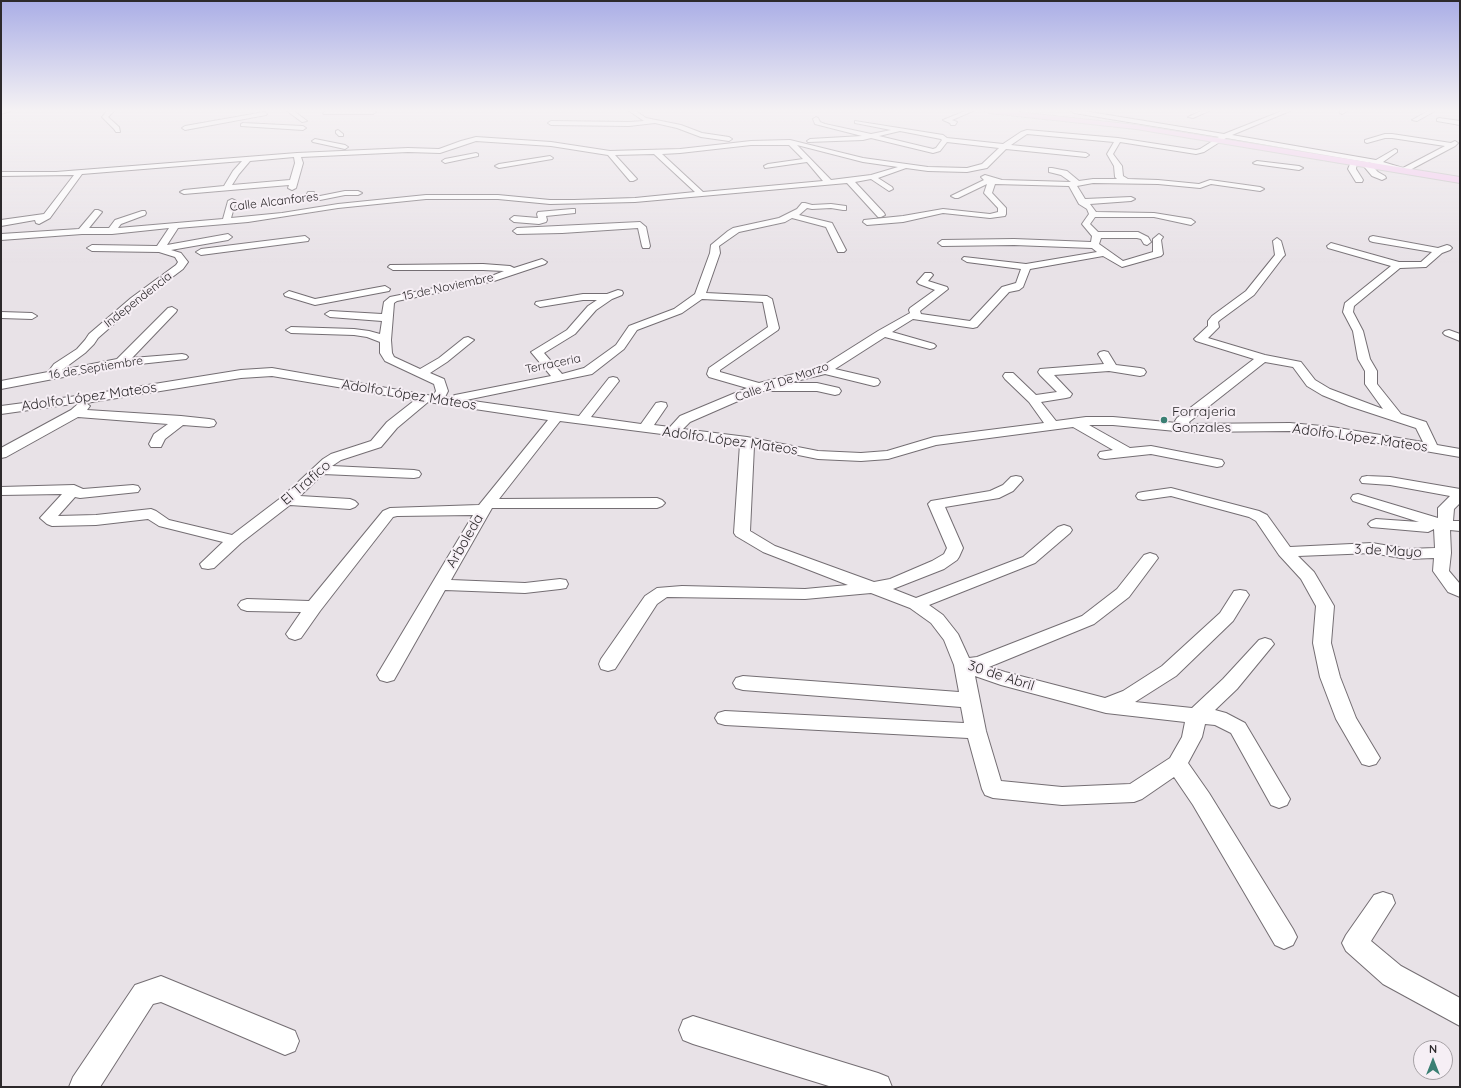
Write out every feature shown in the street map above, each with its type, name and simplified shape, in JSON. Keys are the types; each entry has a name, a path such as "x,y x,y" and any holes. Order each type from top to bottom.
{"main road":[{"path":"1360,162 1409,172 1460,178"},
{"path":"1433,175 1460,178"}],"street":[{"path":"174,162 184,164"},
{"path":"1,174 78,173 123,166 213,162"},
{"path":"229,185 246,162"},
{"path":"257,165 281,162"},
{"path":"184,192 229,185 293,182 297,162"},
{"path":"444,162 445,165 455,162"},
{"path":"618,162 633,179"},
{"path":"666,162 701,194"},
{"path":"768,166 796,162"},
{"path":"810,162 829,183"},
{"path":"874,162 928,169 967,170 978,173 992,181 1074,184 1093,181 1158,182 1200,186 1210,182 1260,189"},
{"path":"967,170 984,166 988,162"},
{"path":"1115,162 1118,166 1119,177 1127,182"},
{"path":"1258,162 1255,164 1298,168"},
{"path":"1354,162 1352,169 1360,180"},
{"path":"1377,162 1409,172 1425,162"},
{"path":"1366,164 1375,174 1382,178"},
{"path":"786,187 872,177 906,167"},
{"path":"1052,170 1064,173 1074,184 1082,202 1090,208 1093,214"},
{"path":"39,221 47,216 78,173"},
{"path":"872,177 889,189"},
{"path":"955,196 992,181 1012,179"},
{"path":"849,180 881,215"},
{"path":"867,222 903,219 938,212 990,216 999,215 1002,214 1002,208 988,193 992,181"},
{"name":"Calle Alcanfores","path":"1,237 82,231 112,231 271,217 356,203 429,197 498,197 550,202 574,202 635,200 755,187 786,187"},
{"path":"786,187 804,200 805,205"},
{"path":"423,188 429,197 438,189"},
{"path":"311,194 309,198 320,198 358,191 356,203"},
{"path":"383,193 404,199"},
{"path":"498,197 526,195"},
{"path":"1082,202 1131,199"},
{"path":"226,221 232,201"},
{"path":"367,202 367,210 384,210"},
{"path":"514,219 539,221 543,220 541,214 579,211 574,202"},
{"path":"805,205 812,207 831,206 843,208"},
{"path":"805,205 800,211 792,216 774,222 736,230 715,246 715,253 700,296 767,299 774,328 715,368 713,374 759,388 817,387 835,391"},
{"path":"82,231 98,212"},
{"path":"112,231 118,222 142,213"},
{"path":"1093,214 1154,215 1191,222"},
{"path":"1093,214 1086,224 1096,235 1097,238 1094,245"},
{"path":"1,223 47,216"},
{"path":"792,216 812,222 830,225 841,250"},
{"path":"589,220 597,227"},
{"name":"Independencia","path":"52,375 58,367 81,352 93,336 135,300 180,267 183,262 178,255 160,249 176,225"},
{"path":"517,231 640,225 642,226 646,246"},
{"path":"1096,235 1138,235 1144,237 1147,242"},
{"path":"92,248 160,249 228,237"},
{"path":"942,243 1014,242 1094,245 1122,264 1158,254 1157,239 1159,237"},
{"path":"178,255 305,239"},
{"path":"1331,246 1388,261 1398,266 1423,264 1443,249 1373,239"},
{"path":"1278,241 1280,255 1250,293 1216,318 1213,321 1214,327 1200,339 1263,358 1297,364 1311,383 1326,392 1353,403 1422,425 1432,448"},
{"path":"967,259 1026,267 1105,253"},
{"name":"15 de Noviembre","path":"437,399 442,391 440,382 389,359 386,353 385,340 388,304 394,299 491,278 542,262"},
{"path":"1396,417 1371,384 1371,372 1364,360 1358,331 1348,312 1349,305 1398,266"},
{"path":"393,267 482,267 520,270"},
{"path":"928,275 922,282 943,289 914,310 916,316 973,325 1006,288 1015,288 1020,285 1026,267"},
{"path":"435,276 491,278"},
{"path":"289,294 315,302 383,284 387,293 394,299"},
{"path":"540,304 583,297 613,295 592,308 570,332 537,352 559,377"},
{"name":"Terraceria","path":"437,399 574,375 588,371 620,347 633,328 638,324 678,311 700,296"},
{"path":"121,362 172,310"},
{"path":"330,314 364,314 387,318"},
{"path":"1,315 32,316"},
{"name":"Calle 21 De Marzo","path":"673,432 684,419 759,388 825,370 907,317 916,316"},
{"path":"291,330 354,332 369,334 385,340"},
{"path":"882,333 930,346"},
{"path":"1449,333 1460,338"},
{"path":"420,374 443,360 468,340"},
{"path":"1104,354 1110,365 1109,367"},
{"name":"16 de Septiembre","path":"4,387 52,375 121,362 182,357"},
{"path":"1186,428 1182,421 1263,358"},
{"path":"1033,399 1066,394 1044,372 1109,367 1140,372"},
{"path":"825,370 874,382"},
{"name":"Adolfo López Mateos","path":"1,410 92,398 210,378 272,372 582,421 747,441 818,455 861,457 888,455 934,441 1074,422 1113,421 1186,428 1290,427 1332,431 1460,453"},
{"path":"1009,376 1033,399 1052,425"},
{"path":"582,421 613,381"},
{"path":"1,454 76,413 92,398"},
{"name":"El Trafico","path":"208,564 235,540 287,500 322,470 328,462 336,457 376,444 392,425 437,399"},
{"path":"644,429 661,406"},
{"path":"76,413 125,418 181,420 209,423"},
{"name":"Arboleda","path":"387,675 485,507 558,417"},
{"path":"156,444 159,437 181,420"},
{"path":"1074,422 1128,453"},
{"name":"30 de Abril","path":"747,441 742,533 769,549 916,604 937,618 952,638 962,665 1001,678 1106,706 1219,718 1238,728 1279,799"},
{"path":"1105,455 1151,450 1217,463"},
{"path":"322,470 414,474"},
{"path":"608,664 651,600 663,592 682,591 806,594 871,588 894,584 938,565 951,556 955,548 936,504 994,495 1008,488 1016,480"},
{"path":"1367,480 1390,481 1460,494"},
{"path":"74,489 48,518 52,521 96,520 151,514 164,523 235,540"},
{"path":"1,490 74,489 80,494 133,489"},
{"path":"1143,496 1170,492 1254,514 1262,518 1285,552 1308,576 1325,606 1322,643 1330,677 1346,719 1368,758"},
{"path":"1460,494 1446,508 1449,526 1441,571 1454,588 1460,592"},
{"path":"1358,498 1449,526"},
{"path":"287,500 350,504"},
{"path":"295,634 314,607 388,514 395,510 657,503"},
{"path":"1376,524 1449,526"},
{"path":"916,604 1029,560 1064,530"},
{"name":"3 de Mayo","path":"1285,552 1372,548 1407,554 1443,553"},
{"path":"1150,558 1123,593 1088,620 980,663 962,665 976,731 993,789 1062,796 1134,793 1177,764 1192,737 1197,715 1230,684 1265,644"},
{"path":"440,585 525,588 560,584"},
{"path":"1106,706 1130,696 1169,672 1227,617 1240,595"},
{"path":"247,605 314,607"},
{"path":"742,683 969,700"},
{"path":"725,718 976,731"},
{"path":"1177,764 1201,800 1284,937"},
{"path":"1384,903 1355,943 1392,975 1460,1013"},
{"path":"83,1087 144,994 161,989 285,1041"},
{"path":"693,1030 878,1087"}],"place":[{"name":"Forrajeria Gonzales","path":"1164,420"}]}
